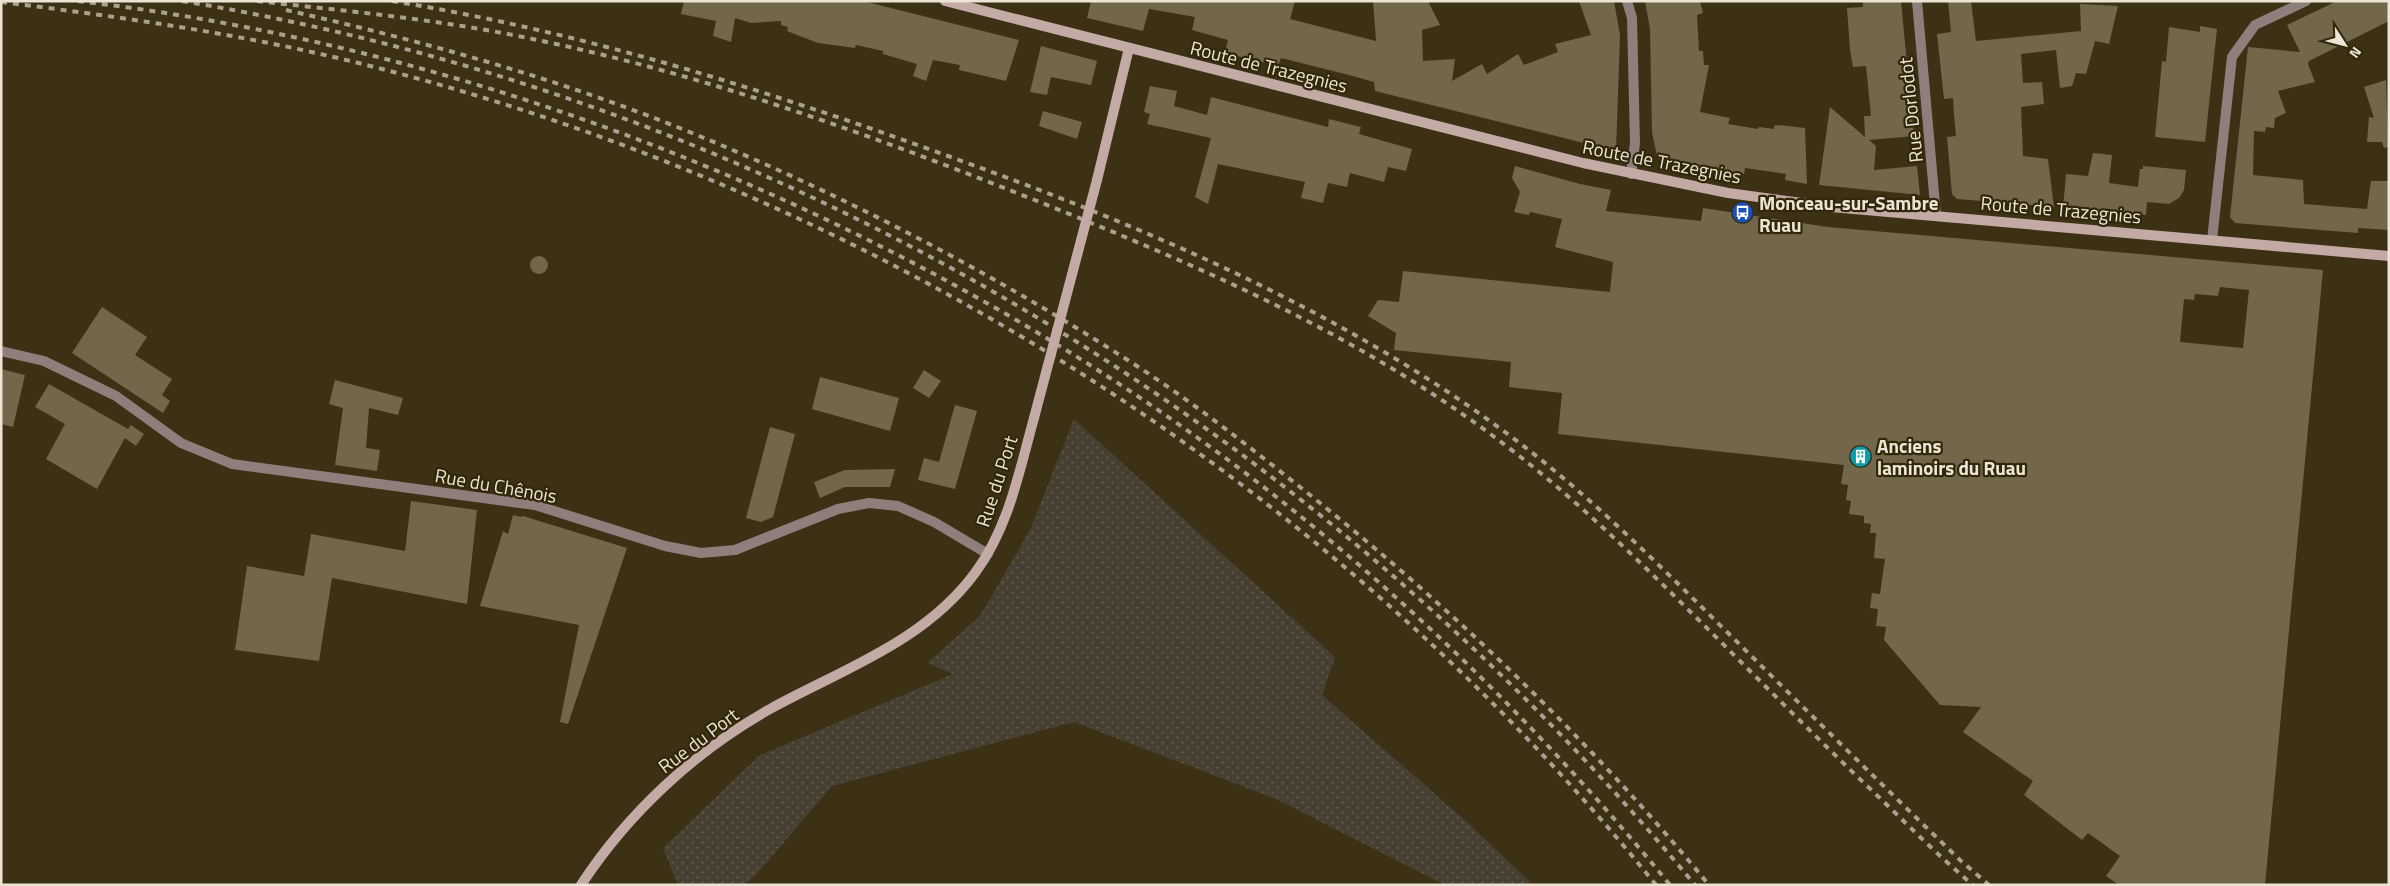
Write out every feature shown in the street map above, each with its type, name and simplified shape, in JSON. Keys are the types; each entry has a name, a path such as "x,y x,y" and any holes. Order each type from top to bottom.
{"main road":[{"name":"Route de Trazegnies","path":"944,1 1632,174 1768,199 1936,216 2389,256"},
{"name":"Rue du Port","path":"581,885 596,862 640,810 682,771 728,735 770,710 917,631 941,612 988,554 1010,508 1097,180 1129,48"}],"street":[{"path":"1627,1 1632,18 1635,143 1632,174"},
{"name":"Rue Dorlodot","path":"1917,1 1936,216"},
{"path":"2212,240 2232,57 2255,25 2306,1"},
{"name":"Rue du Chênois","path":"1,351 44,361 108,392 181,443 232,464 535,505 665,546 701,553 735,550 838,509 869,504 898,506 934,522 988,554"}],"shaded area":[{"path":"1074,419 1335,657 1322,695 1468,823 1533,885 1445,885 1276,799 1074,722 832,786 756,875 744,885 678,885 663,848 760,755 953,674 927,663 980,616 1030,530"}],"building":[{"path":"684,1 863,1 1019,40 1006,81 959,70 960,65 933,60 926,81 913,76 917,64 883,54 883,51 856,45 855,48 818,43 787,31 788,27 781,25 781,21 751,23 735,18 731,42 713,36 716,21 681,14"},
{"path":"1091,1 1295,1 1290,19 1376,41 1373,1 1428,1 1440,25 1422,30 1423,61 1455,59 1452,81 1482,64 1487,74 1518,54 1524,65 1558,52 1555,44 1591,35 1579,1 1614,1 1620,35 1616,151 1375,91 1374,82 1349,75 1281,58 1278,66 1225,53 1228,40 1192,30 1195,17 1149,9 1143,31 1087,18"},
{"path":"1645,1 1700,1 1703,13 1697,15 1699,51 1703,51 1704,65 1709,65 1700,112 1730,118 1728,124 1758,129 1759,127 1774,129 1774,126 1778,125 1805,128 1807,184 1785,180 1786,174 1745,168 1744,174 1661,161 1657,156 1652,132 1650,29"},
{"path":"1863,1 1901,1 1914,136 1869,140 1876,146 1874,170 1917,166 1920,195 1819,185 1830,107 1865,137 1864,116 1871,116 1866,66 1853,67 1847,8 1863,7"},
{"path":"1948,1 1971,1 1976,41 2081,31 2080,4 2118,6 2109,44 2095,41 2086,74 2076,73 2072,86 2060,88 2056,50 2021,54 2023,83 2042,82 2044,104 2021,107 2023,156 2048,159 2054,207 1957,199 1952,194 1947,137 1956,136 1953,98 1944,99 1937,34 1951,32"},
{"path":"2337,1 2389,1 2389,21 2309,61 2308,64 2315,82 2278,91 2286,113 2275,118 2274,128 2266,127 2265,132 2254,131 2253,175 2303,180 2304,204 2367,209 2371,181 2389,181 2389,230 2358,228 2358,233 2235,223 2230,217 2248,47 2300,52 2287,25"},
{"path":"2200,26 2217,29 2205,142 2155,137 2162,61 2166,62 2169,27 2200,32"},
{"path":"1041,46 1097,61 1091,85 1051,77 1047,95 1030,92"},
{"path":"2386,80 2388,147 2384,148 2382,142 2367,142 2369,117 2374,118 2364,87"},
{"path":"1150,86 1177,91 1174,106 1207,115 1211,97 1328,127 1329,119 1361,127 1359,134 1412,149 1406,171 1388,167 1384,182 1350,173 1347,187 1328,183 1323,203 1301,198 1305,182 1218,164 1208,204 1195,197 1211,138 1147,124 1150,114 1144,112"},
{"path":"1043,111 1082,122 1077,139 1039,126"},
{"path":"2093,153 2112,155 2109,183 2138,187 2140,169 2143,169 2143,166 2186,170 2184,190 2179,198 2169,204 2147,202 2146,215 2063,208 2066,174 2088,176"},
{"path":"1515,166 1580,184 1611,190 1606,211 1701,221 1703,208 1828,227 2323,270 2265,885 2119,885 2106,876 2120,856 2088,833 2082,840 2024,795 2033,781 1963,732 1981,707 1940,705 1884,640 1886,627 1876,626 1878,609 1870,608 1872,593 1880,594 1885,559 1874,558 1876,533 1870,533 1871,524 1864,523 1864,516 1849,514 1851,501 1846,500 1848,485 1841,484 1844,465 1558,434 1562,393 1509,387 1511,362 1394,350 1396,333 1368,316 1378,300 1399,302 1403,271 1610,292 1613,262 1555,247 1562,219 1530,212 1529,215 1514,212 1520,192 1512,178","holes":["2220,287 2249,290 2243,348 2180,342 2184,299 2194,300 2195,294 2218,296"]},
{"path":"535,256 543,256 548,261 546,272 535,274 530,269 530,261"},
{"path":"102,307 147,337 135,355 172,379 162,395 170,401 163,413 72,353"},
{"path":"1,369 25,375 13,427 1,424"},
{"path":"924,370 941,381 929,398 913,388"},
{"path":"820,377 899,398 890,431 812,409"},
{"path":"335,380 403,398 398,415 369,408 366,448 380,450 377,471 335,465 343,408 329,404"},
{"path":"49,384 128,429 131,425 144,434 136,446 125,438 97,489 46,459 65,424 35,407"},
{"path":"955,405 977,411 955,489 918,480 924,458 939,462"},
{"path":"770,427 795,434 773,517 761,522 746,518"},
{"path":"895,469 890,487 845,487 820,498 814,482 845,470"},
{"path":"411,501 477,510 467,604 332,578 319,661 235,650 247,566 304,576 311,534 405,551"},
{"path":"513,515 523,516 627,548 568,724 560,722 579,625 480,606 503,531 508,534"}],"railway":[{"path":"78,1 230,24 382,58 532,102 680,156 824,219 964,290 1097,370 1224,457 1345,553 1404,605 1516,712 1569,768 1670,885"},
{"path":"182,1 402,48 616,115 821,202 1018,306 1205,428 1381,565 1544,718 1695,885"},
{"path":"257,1 457,25 523,37 592,52 729,90 864,135 1062,211 1180,261 1294,314 1349,343 1403,375 1456,410 1509,448 1565,494 1670,592 1928,845 1973,885"},
{"path":"392,1 534,29 604,46 742,86 880,132 1096,212 1169,243 1241,276 1381,350 1448,392 1513,438 1568,482 1647,554 1930,831 1989,885"},
{"path":"1,2 193,29 288,47 382,69 566,125 745,195 918,278 1084,375 1242,485 1391,607 1529,740 1656,885"},
{"path":"286,10 489,62 589,94 687,131 801,180 912,235 1074,326 1149,374 1217,423 1305,491 1414,582 1518,678 1567,727 1616,778 1709,885"}],"place":[{"name":"Monceau-sur-Sambre Ruau","path":"1743,213"},
{"name":"Anciens laminoirs du Ruau","path":"1861,456"}]}
